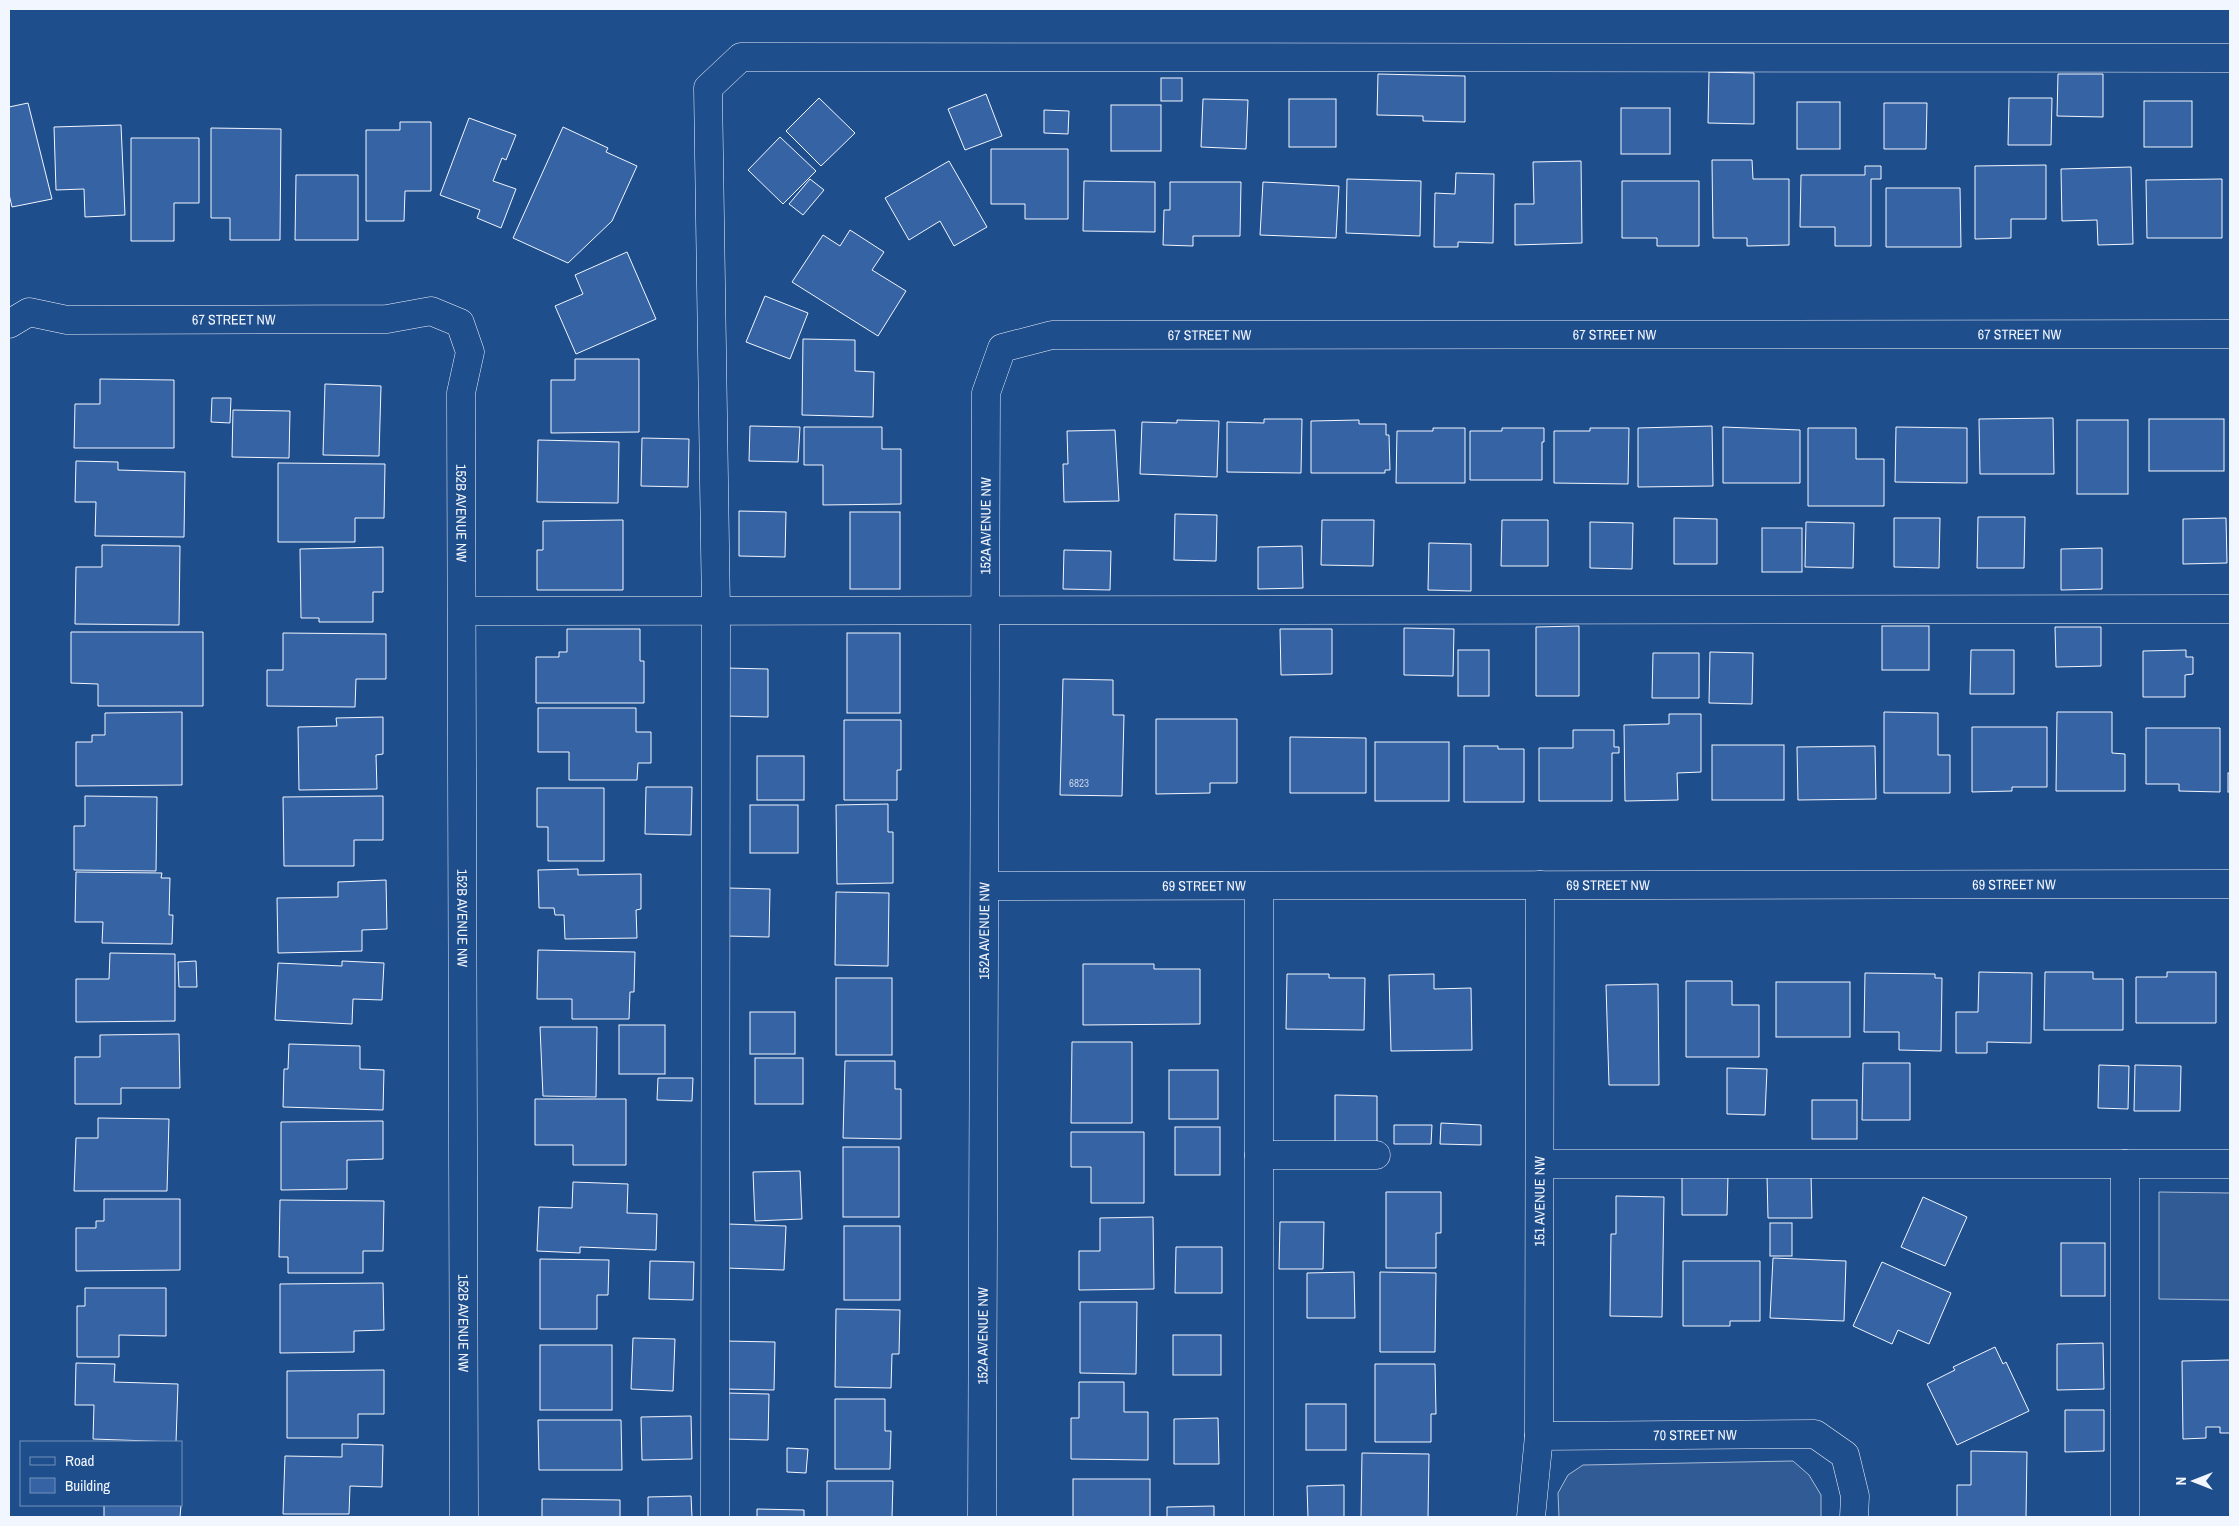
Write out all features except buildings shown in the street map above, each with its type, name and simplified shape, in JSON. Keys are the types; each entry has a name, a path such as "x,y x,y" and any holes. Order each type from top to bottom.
{"street":[{"path":"715,1517 716,611 708,88 740,57 2230,58"},
{"name":"67 STREET NW","path":"9,324 29,312 67,320 388,320 431,311 460,323"},
{"name":"152B AVENUE NW","path":"460,323 470,352 461,393 464,1517"},
{"name":"67 STREET NW","path":"1002,348 1052,335 2230,334"},
{"name":"152A AVENUE NW","path":"982,1517 986,886 986,393 1002,348"},
{"path":"462,611 2230,610"},
{"name":"69 STREET NW","path":"986,886 2230,884"},
{"name":"151 AVENUE NW","path":"1531,1517 1539,1436 1540,885"},
{"path":"1259,886 1259,1517"},
{"path":"1259,1155 1376,1155"},
{"path":"1540,1164 2230,1164"},
{"path":"2125,1164 2125,1517"},
{"name":"70 STREET NW","path":"1539,1436 1815,1434 1845,1455 1855,1496 1854,1517"}],"shaded area":[{"path":"2159,1192 2230,1193 2230,1300 2159,1299"},
{"path":"1793,1461 1809,1475 1821,1495 1821,1517 1559,1517 1558,1493 1568,1475 1583,1465"}]}
